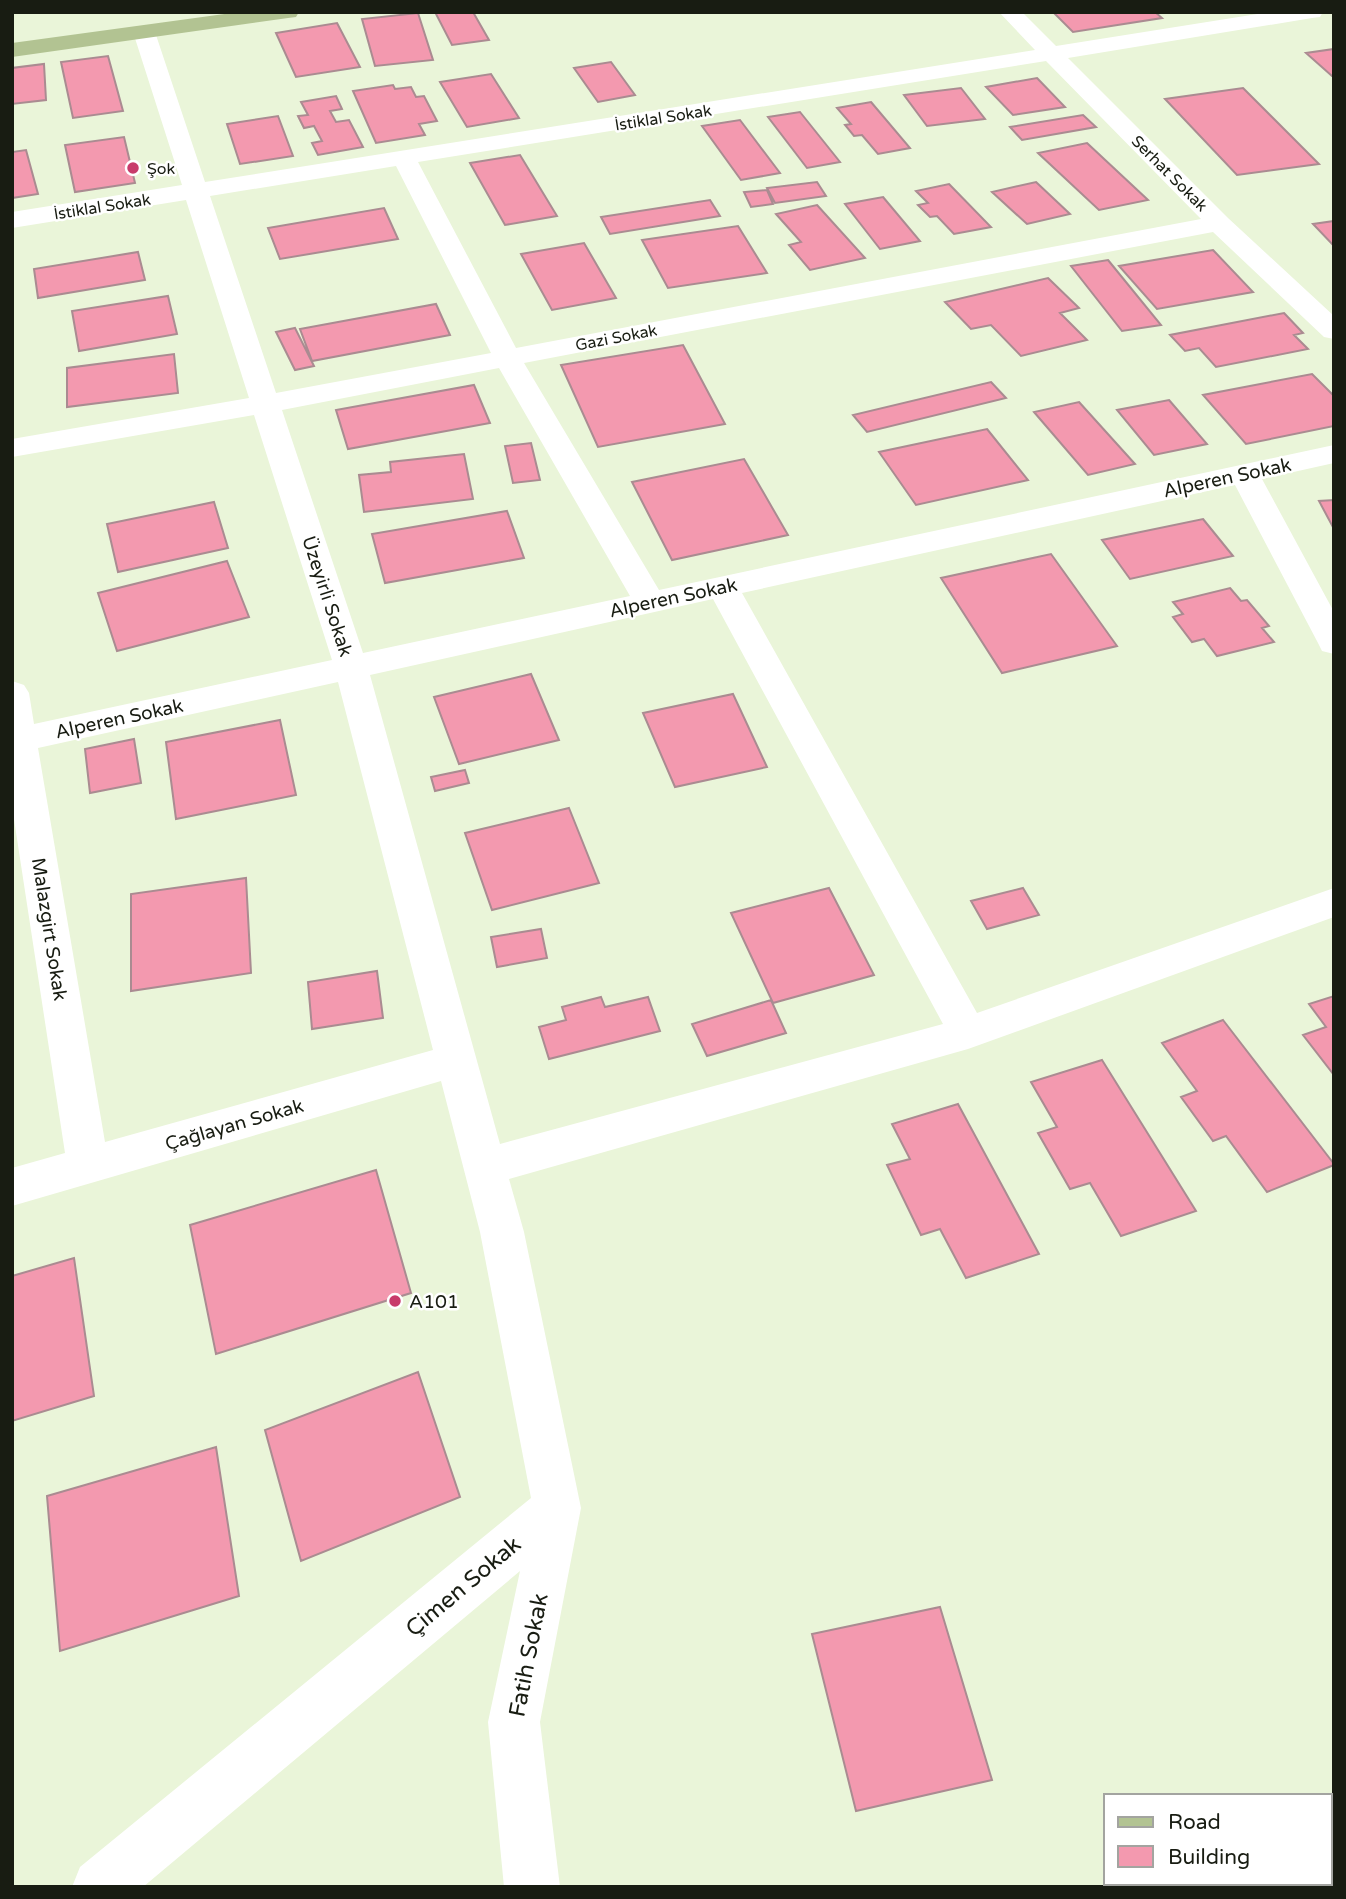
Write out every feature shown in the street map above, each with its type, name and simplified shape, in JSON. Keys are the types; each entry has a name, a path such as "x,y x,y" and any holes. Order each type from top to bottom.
{"main road":[{"path":"12,31 143,18 288,12"},
{"path":"12,50 143,18"}],"street":[{"name":"Serhat Sokak","path":"1010,12 1219,223 1334,331"},
{"name":"İstiklal Sokak","path":"12,220 1312,12"},
{"name":"Üzeyirli Sokak","path":"143,18 351,666 484,1167"},
{"path":"404,158 507,358 650,602"},
{"name":"Gazi Sokak","path":"12,449 266,404 1219,223"},
{"name":"Alperen Sokak","path":"15,740 1334,454"},
{"path":"1244,473 1334,643"},
{"path":"722,586 968,1033"},
{"name":"Malazgirt Sokak","path":"12,693 15,740 88,1166"},
{"path":"557,1508 502,1232 484,1167 968,1033 1334,902"},
{"name":"Çağlayan Sokak","path":"12,1187 456,1060"},
{"name":"Çimen Sokak","path":"100,1887 557,1508"},
{"name":"Fatih Sokak","path":"532,1887 514,1722 557,1508"}],"building":[{"path":"435,12 473,12 489,40 452,45"},
{"path":"1053,12 1155,12 1162,18 1073,32"},
{"path":"418,13 433,60 375,66 362,19"},
{"path":"337,23 360,67 296,77 276,33"},
{"path":"1334,49 1334,76 1306,53"},
{"path":"108,56 123,111 73,118 61,62"},
{"path":"611,62 635,95 598,102 574,68"},
{"path":"44,64 46,100 12,104 12,68"},
{"path":"491,74 519,118 467,127 440,82"},
{"path":"1037,78 1065,107 1013,115 986,87"},
{"path":"393,85 395,89 411,87 416,97 424,96 437,121 419,124 425,135 376,143 353,91"},
{"path":"961,88 985,119 927,126 904,95"},
{"path":"1243,88 1319,164 1237,175 1165,99"},
{"path":"336,96 342,109 330,111 336,122 349,120 363,147 318,155 312,143 322,141 314,126 304,128 298,116 308,115 301,102"},
{"path":"871,102 910,148 878,154 862,135 854,136 845,125 851,124 837,108"},
{"path":"800,112 840,162 807,168 768,117"},
{"path":"1083,115 1096,127 1022,140 1010,127"},
{"path":"278,116 293,156 240,164 227,124"},
{"path":"740,120 780,173 741,180 702,126"},
{"path":"124,137 135,183 75,192 65,145"},
{"path":"1087,143 1148,200 1099,210 1038,153"},
{"path":"26,150 38,194 12,198 12,152"},
{"path":"520,155 557,216 505,225 470,163"},
{"path":"817,182 826,196 775,203 767,188"},
{"path":"1036,182 1070,214 1027,224 992,192"},
{"path":"949,184 991,227 954,234 937,216 930,217 918,205 928,203 916,191"},
{"path":"767,190 773,204 751,207 744,192"},
{"path":"883,197 920,241 880,249 845,204"},
{"path":"710,200 720,216 610,234 601,217"},
{"path":"817,205 865,258 810,270 789,245 801,242 776,214"},
{"path":"384,208 398,239 280,259 268,228"},
{"path":"1334,221 1334,246 1313,224"},
{"path":"738,226 767,273 668,288 642,240"},
{"path":"584,243 616,298 552,310 521,254"},
{"path":"1213,250 1253,292 1157,309 1119,266"},
{"path":"138,252 145,280 38,298 34,269"},
{"path":"1108,260 1161,325 1122,331 1071,266"},
{"path":"1048,278 1079,308 1060,313 1087,340 1021,356 991,325 971,329 945,302"},
{"path":"168,296 177,334 79,351 72,311"},
{"path":"436,304 450,335 312,361 300,329"},
{"path":"1284,313 1303,333 1294,335 1308,349 1216,367 1199,348 1185,351 1170,335"},
{"path":"295,328 314,366 295,370 276,332"},
{"path":"683,345 725,424 598,447 561,365"},
{"path":"174,354 178,393 67,407 67,368"},
{"path":"1312,374 1334,396 1334,426 1246,444 1203,395"},
{"path":"991,382 1006,398 867,432 853,415"},
{"path":"474,385 490,423 348,449 336,410"},
{"path":"1169,400 1207,444 1154,455 1117,410"},
{"path":"1079,402 1135,464 1088,475 1034,412"},
{"path":"987,429 1028,480 916,505 879,452"},
{"path":"531,443 540,480 513,483 505,446"},
{"path":"464,454 473,499 364,512 359,475 391,472 390,462"},
{"path":"744,459 788,535 672,560 632,482"},
{"path":"1334,500 1334,529 1319,501"},
{"path":"214,502 228,548 118,572 107,524"},
{"path":"507,511 524,558 385,583 372,534"},
{"path":"1203,519 1233,556 1130,579 1102,540"},
{"path":"1051,554 1117,646 1002,673 941,578"},
{"path":"227,561 249,617 117,651 98,593"},
{"path":"1230,588 1241,601 1247,600 1269,626 1262,628 1274,642 1217,656 1204,639 1192,642 1173,617 1183,614 1173,602"},
{"path":"531,674 559,740 459,764 434,697"},
{"path":"733,694 767,767 675,787 643,713"},
{"path":"280,720 296,795 176,819 166,742"},
{"path":"134,739 141,783 90,793 85,749"},
{"path":"465,770 469,783 435,791 431,777"},
{"path":"569,808 599,883 492,910 465,833"},
{"path":"246,878 251,973 131,991 131,894"},
{"path":"829,888 874,975 773,1003 731,913"},
{"path":"1023,888 1039,915 987,929 971,901"},
{"path":"541,929 547,958 497,967 491,937"},
{"path":"377,971 383,1018 312,1029 308,982"},
{"path":"1334,996 1334,1075 1303,1035 1326,1027 1309,1004"},
{"path":"601,997 605,1007 648,997 660,1031 549,1059 539,1027 566,1020 562,1007"},
{"path":"771,1000 786,1033 707,1056 692,1024"},
{"path":"1223,1020 1334,1165 1267,1192 1226,1136 1213,1141 1181,1097 1197,1091 1162,1043"},
{"path":"1102,1060 1196,1211 1121,1236 1090,1183 1070,1189 1038,1133 1057,1127 1031,1082"},
{"path":"958,1104 1039,1254 966,1278 940,1229 921,1235 887,1165 910,1159 892,1124"},
{"path":"376,1170 411,1293 216,1354 190,1225"},
{"path":"74,1258 94,1396 12,1421 12,1276"},
{"path":"418,1372 460,1497 301,1561 265,1430"},
{"path":"216,1447 239,1596 60,1651 47,1496"},
{"path":"940,1607 992,1780 856,1811 812,1634"},
{"path":"1332,1882 1334,1887 1254,1887 1332,1885"}],"place":[{"name":"Şok","path":"133,168"},
{"name":"A101","path":"395,1301"}]}
